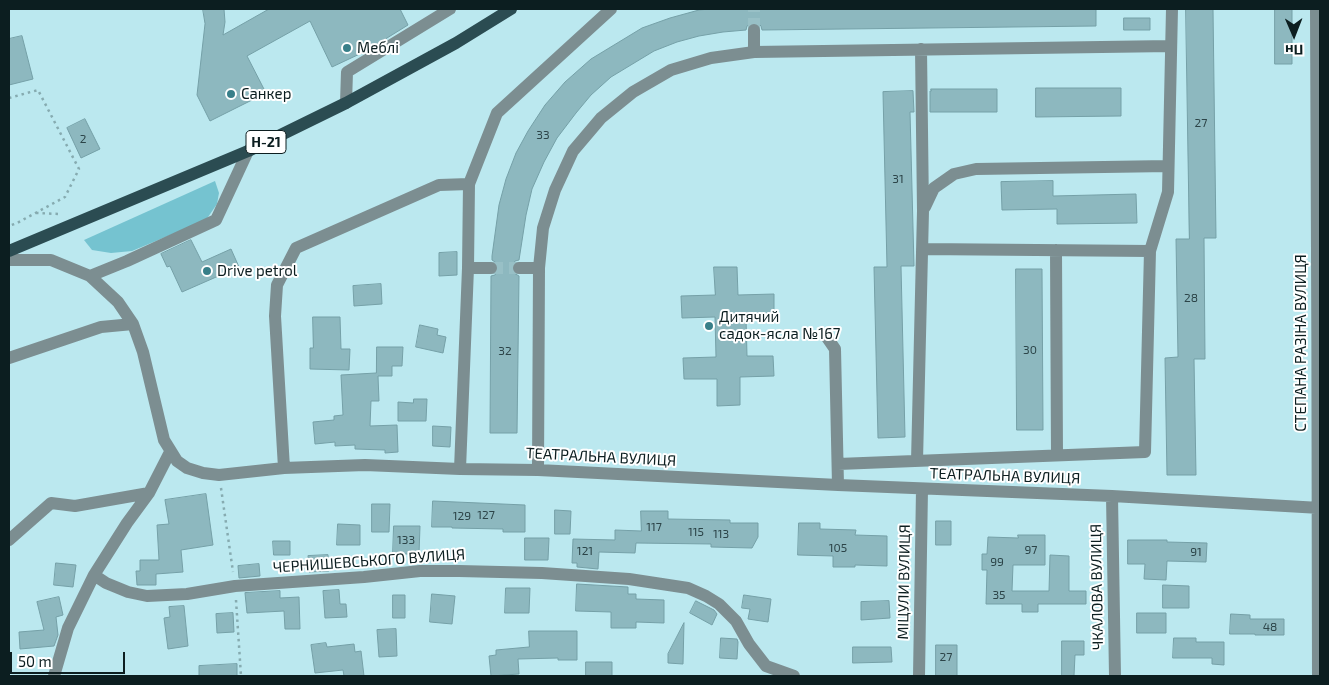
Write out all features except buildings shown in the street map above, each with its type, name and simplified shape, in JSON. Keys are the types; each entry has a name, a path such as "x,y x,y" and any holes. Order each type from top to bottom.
{"main road":[{"name":"Н-21","path":"9,251 248,151 346,103 456,44 511,9"}],"street":[{"path":"346,103 347,72 450,9"},
{"path":"460,469 468,268 469,184 497,113 611,9"},
{"path":"838,464 1145,452 1150,251 1168,192 1172,9"},
{"name":"СТЕПАНА РАЗІНА ВУЛИЦЯ","path":"1316,9 1320,508 1318,676"},
{"path":"754,30 754,52"},
{"path":"538,470 539,268 543,228 554,190 574,151 601,118 633,92 671,70 711,58 754,52 1171,46"},
{"path":"917,461 923,211 921,50"},
{"path":"90,276 216,220 248,151"},
{"path":"923,211 934,188 954,174 976,170 1168,166"},
{"path":"284,468 275,316 277,285 296,248 439,185 469,184"},
{"path":"922,249 1150,251"},
{"path":"1056,250 1057,455"},
{"name":"ТЕАТРАЛЬНА ВУЛИЦЯ","path":"9,260 51,260 90,276 118,302 133,324 143,352 164,440 177,461 187,468 203,473 219,475 284,468 365,465 538,470 1112,496 1320,508"},
{"path":"468,268 492,268"},
{"path":"519,268 539,268"},
{"path":"9,358 101,327 133,324"},
{"path":"826,336 835,349 838,485"},
{"path":"54,676 68,628 94,575 127,523 149,493 170,452"},
{"name":"МІЦУЛИ ВУЛИЦЯ","path":"919,676 922,488"},
{"path":"9,540 51,503 74,506 149,493"},
{"name":"ЧКАЛОВА ВУЛИЦЯ","path":"1112,496 1115,676"},
{"name":"ЧЕРНИШЕВСЬКОГО ВУЛИЦЯ","path":"94,575 106,583 128,592 147,596 187,594 235,586 340,579 420,571 459,570 542,573 629,579 688,588 706,596 719,604 736,621 749,644 766,666 794,676"}],"path":[{"path":"9,98 38,90 79,170 65,197 9,226"}],"shaded area":[{"path":"215,181 219,193 217,204 206,220 132,251 111,253 92,250 84,240"}],"tunnel":[{"path":"754,9 754,30"},
{"path":"491,268 519,268"}],"place":[{"name":"Меблі","path":"347,48"},
{"name":"Санкер","path":"231,94"},
{"name":"Drive petrol","path":"207,271"},
{"name":"Дитячий садок-ясла №167","path":"709,326"}]}
